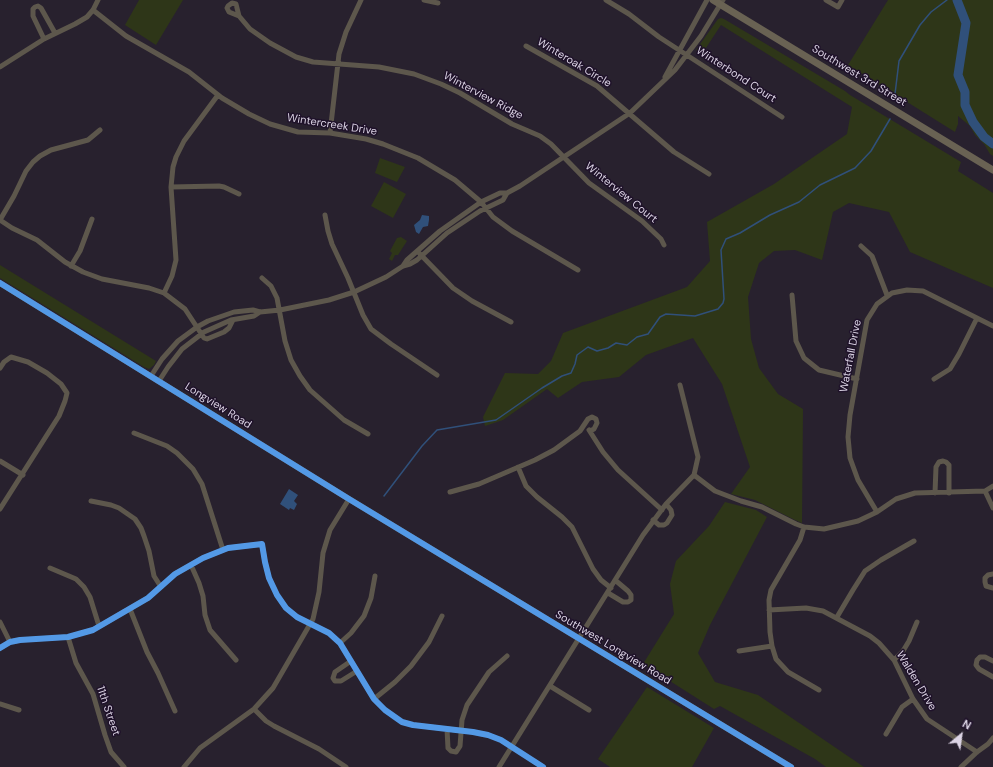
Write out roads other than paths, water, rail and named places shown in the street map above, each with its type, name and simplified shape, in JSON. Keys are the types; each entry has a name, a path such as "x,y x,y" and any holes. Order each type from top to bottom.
{"main road":[{"name":"Southwest 3rd Street","path":"713,0 722,2 993,170"}],"street":[{"path":"0,67 44,39 87,17 93,10 98,0"},
{"path":"330,133 337,64 344,38 361,0"},
{"path":"424,0 438,3"},
{"name":"Winterbond Court","path":"606,0 629,14 679,51 782,117"},
{"path":"664,80 707,0"},
{"path":"826,0 838,7 842,0"},
{"path":"403,266 407,260 440,231 481,202 500,194 507,193 520,186 630,112 675,70 700,36 722,2"},
{"path":"44,39 33,16 33,9 35,7 38,6 42,8 55,33"},
{"name":"Wintercreek Drive","path":"93,10 126,36 189,72 218,95 259,119 270,124 298,132 330,133 366,139 418,158 455,180 481,202 493,217 512,231 578,270"},
{"name":"Winterview Ridge","path":"240,16 250,29 259,36 287,53 313,62 379,67 414,74 441,84 460,93 512,124 540,136 551,144 564,157"},
{"name":"Winteroak Circle","path":"526,46 597,86 630,112 674,152 709,174"},
{"path":"164,293 172,276 176,260 171,187 173,167 179,149 218,95"},
{"path":"100,130 88,140 51,150 33,162 26,171 0,220 12,228 37,240 71,266 94,277 149,288 164,293 185,309 204,338 207,339 224,332 229,328 234,320"},
{"name":"Winterview Court","path":"564,157 594,187 642,221 661,239 664,245"},
{"path":"171,187 219,186 239,194"},
{"path":"151,376 162,359 178,341 208,321 234,312 280,310 329,300 354,292 386,277 403,266 410,264 447,233 486,208 504,200 507,193"},
{"path":"325,215 332,244 363,315 371,329 437,375"},
{"path":"71,266 80,251 92,219"},
{"path":"861,246 872,256 887,295 907,290 923,292 993,326"},
{"path":"417,251 453,288 472,301 512,322"},
{"path":"262,278 273,290 280,310 285,341 291,360 310,390 344,420 368,434"},
{"name":"Longview Road","path":"0,282 426,545"},
{"path":"792,295 796,342 804,358 819,370 857,379"},
{"name":"Waterfall Drive","path":"877,512 858,480 850,458 848,437 850,415 867,320 877,304 887,295"},
{"path":"159,381 182,349 201,334 216,326 234,320 254,316 260,312"},
{"path":"934,379 950,369 976,318"},
{"path":"0,368 4,362 11,357 28,362 47,373 61,384 67,393 59,416 23,475 0,509"},
{"path":"498,767 653,520 694,474 698,457 680,385"},
{"path":"580,431 588,418 592,417 596,419 597,423 594,429 590,431"},
{"path":"450,492 479,484 535,460 554,450 585,428 590,431 618,470 662,510"},
{"path":"134,433 167,446 177,453 192,469 202,484 223,550"},
{"path":"0,461 23,475"},
{"path":"935,493 936,467 939,462 943,461 949,465 949,493"},
{"path":"518,467 526,486 536,497 562,517 572,527 593,569 609,590 623,602 628,602 631,600 631,595 628,591 615,580"},
{"path":"694,474 715,491 762,507 804,527 824,529 858,521 877,512 896,499 915,494 985,491 993,486"},
{"path":"985,491 993,508"},
{"path":"184,767 200,748 254,709 273,688 311,623 320,592 323,553 330,530 349,498"},
{"path":"91,501 119,508 135,519 144,536 154,576 161,587"},
{"path":"653,520 659,525 664,525 667,523 672,515 671,510 666,504"},
{"path":"804,527 800,540 771,590 769,610 772,646 776,659 788,672 819,690"},
{"path":"837,618 865,571 914,540"},
{"path":"0,648 10,642 20,640 68,637 93,630 148,598 175,574 203,558 228,548 262,544 269,578 277,595 286,608 297,617 330,634 340,643 374,699 385,710 402,722 423,727 462,730 488,735 501,740 543,767"},
{"name":"Southwest Longview Road","path":"426,545 791,767"},
{"path":"191,565 203,596 205,615 210,630 236,660"},
{"path":"50,568 76,579 84,587 90,597 99,626"},
{"path":"993,574 988,575 985,578 986,586 993,588"},
{"path":"340,643 351,633 364,616 371,598 375,576"},
{"name":"Walden Drive","path":"769,610 806,608 823,611 879,642 894,660 914,699 927,719 977,752"},
{"path":"130,609 147,652 175,711"},
{"path":"374,699 396,682 411,666 429,642 442,616"},
{"path":"0,622 10,642"},
{"path":"894,660 903,651 917,622"},
{"name":"11th Street","path":"68,637 76,663 93,694 111,752 124,767"},
{"path":"739,651 772,646"},
{"path":"447,729 448,748 451,751 456,752 460,746 464,712 467,705 489,672 507,656"},
{"path":"993,661 980,656 976,665 979,669 993,677"},
{"path":"351,661 335,672 333,678 335,681 341,682 358,671"},
{"path":"550,686 589,710"},
{"path":"886,734 902,707 914,699"},
{"path":"0,704 19,710"},
{"path":"254,709 266,721 319,749 346,767"},
{"path":"961,767 993,738"}],"water":[{"path":"422,215 429,216 429,220 428,226 423,227 419,234 416,232 414,225 420,220"},
{"path":"289,489 298,495 294,501 297,504 294,510 290,508 289,510 280,504"}],"waterway":[{"path":"895,94 899,61 920,25 931,12 947,0"},
{"path":"957,0 966,23 958,75 965,92 965,105 973,122 984,137 993,144"},
{"path":"384,496 422,446 437,430 496,420 542,388 562,376 571,373 577,355 588,347 597,351 608,348 616,343 627,345 637,337 648,334 660,317 666,314 695,316 718,309 723,303 724,299 721,250 726,239 740,233 770,215 799,202 820,185 855,168 871,151 890,119"}]}
